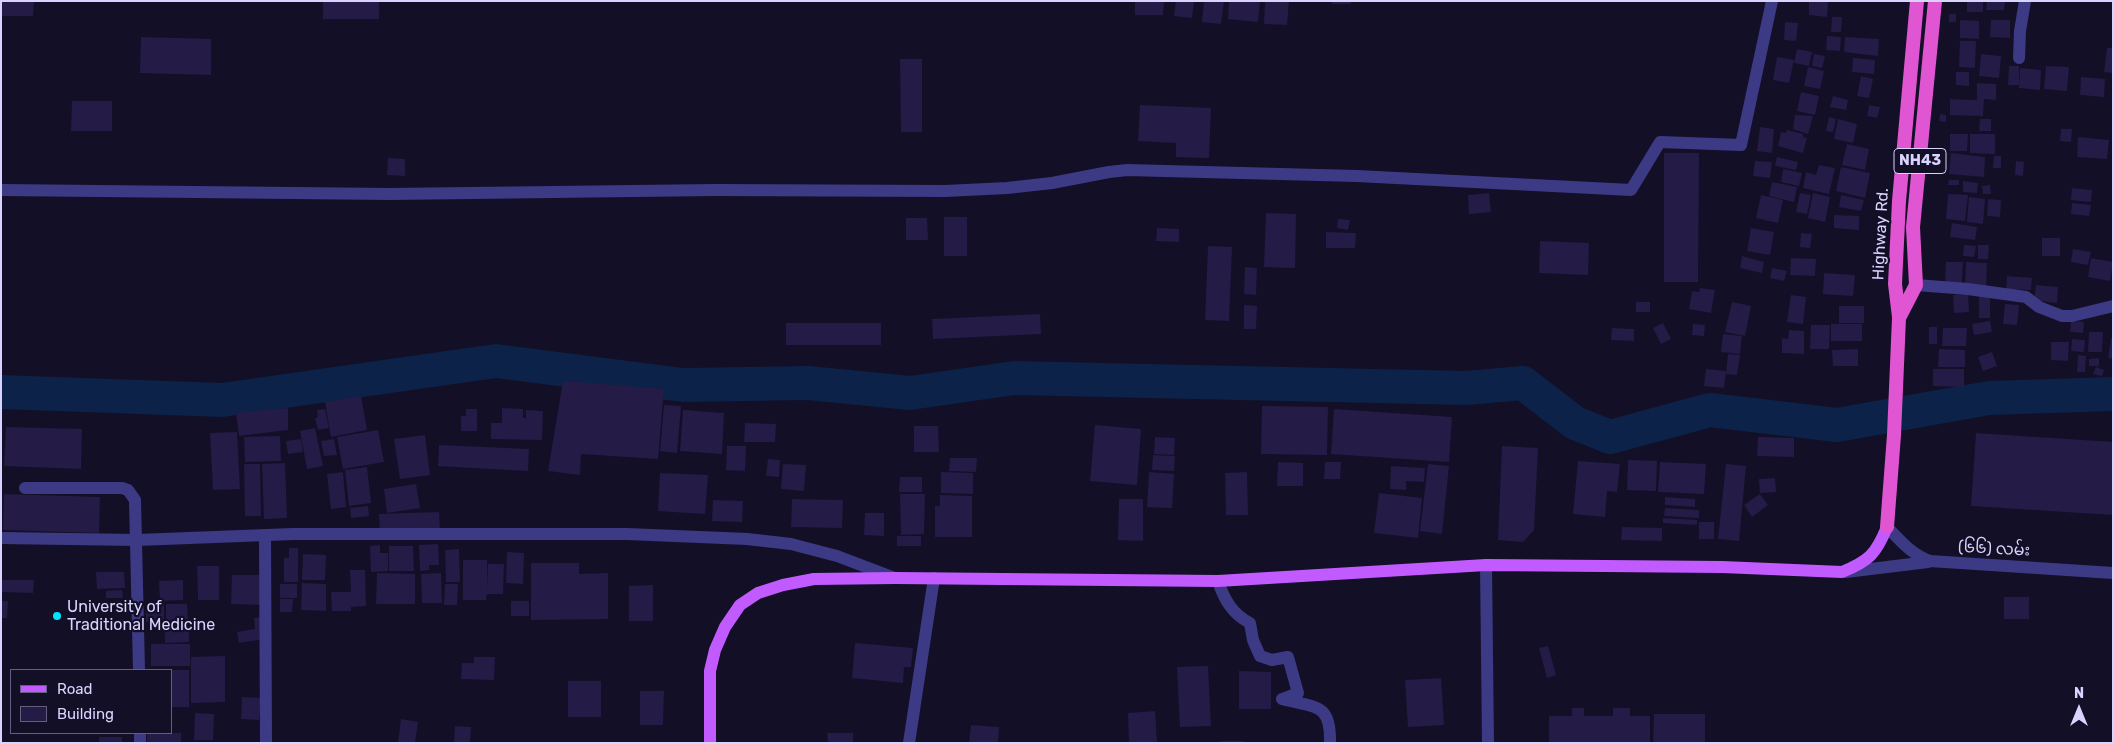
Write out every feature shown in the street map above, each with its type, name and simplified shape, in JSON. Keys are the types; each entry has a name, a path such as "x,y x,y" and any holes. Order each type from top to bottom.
{"highway":[{"name":"Highway Rd.","path":"1899,318 1896,284 1899,201 1917,1"},
{"name":"NH43","path":"1887,526 1894,435 1899,318 1916,285 1914,227 1935,1"}],"main road":[{"path":"710,743 710,671 715,650 725,627 740,605 758,593 783,585 814,579 934,578 1218,581 1486,565 1713,567 1842,572 1860,565 1870,558 1879,547 1887,526"}],"street":[{"path":"1,190 383,194 705,190 945,191 1006,188 1127,170 1461,180 1631,190 1660,142 1741,145 1772,1"},
{"path":"2019,58 2020,31 2025,1"},
{"path":"1916,285 1968,289 2026,297 2040,307 2062,316 2072,316 2113,306"},
{"path":"25,488 122,488 128,490 135,500 139,669"},
{"name":"(၆၆) လမ်း","path":"1887,526 1908,550 1918,557 1930,561 2113,572"},
{"path":"1,538 137,540 265,535 627,534 747,539 791,544 837,556 895,578"},
{"path":"265,535 266,743"},
{"path":"1842,572 1930,561"},
{"path":"1486,565 1488,743"},
{"path":"909,743 934,578"},
{"path":"1218,581 1222,593 1238,617 1250,623 1252,640 1260,656 1272,660 1288,657 1298,694 1282,699 1320,709 1328,716 1330,743"}],"building":[{"path":"1,1 34,1 33,16 1,16"},
{"path":"323,1 379,1 379,19 323,19"},
{"path":"1135,1 1164,1 1163,15 1135,15"},
{"path":"1176,1 1194,1 1192,18 1174,16"},
{"path":"1204,1 1224,1 1221,24 1202,22"},
{"path":"1229,1 1260,1 1258,22 1228,19"},
{"path":"1265,1 1289,1 1287,25 1264,24"},
{"path":"1332,1 1351,1 1351,4 1332,4"},
{"path":"1809,1 1828,2 1827,17 1809,15"},
{"path":"1967,1 1983,1 1983,12 1967,12"},
{"path":"1987,1 2005,1 2004,10 1986,10"},
{"path":"1949,14 1956,14 1956,22 1949,22"},
{"path":"1832,17 1842,17 1841,32 1831,32"},
{"path":"1960,20 1979,21 1979,39 1960,38"},
{"path":"1991,20 2010,20 2010,38 1990,37"},
{"path":"1785,22 1798,23 1796,41 1784,40"},
{"path":"1827,36 1841,37 1840,51 1826,50"},
{"path":"141,37 211,39 211,75 140,73"},
{"path":"1845,37 1879,39 1878,56 1844,52"},
{"path":"1960,41 1976,41 1975,68 1959,67"},
{"path":"2107,48 2113,48 2113,73 2104,72"},
{"path":"1797,49 1812,52 1809,66 1794,63"},
{"path":"1814,54 1825,56 1822,68 1812,66"},
{"path":"1981,54 2001,56 1999,78 1979,76"},
{"path":"1777,57 1794,60 1789,83 1773,80"},
{"path":"1853,58 1875,60 1874,74 1852,72"},
{"path":"900,59 922,59 922,132 901,132"},
{"path":"2009,66 2019,66 2019,85 2008,85"},
{"path":"2046,66 2069,67 2067,91 2044,89"},
{"path":"1808,67 1824,71 1820,89 1804,86"},
{"path":"2020,68 2041,70 2040,90 2019,88"},
{"path":"1956,72 1969,72 1969,86 1956,85"},
{"path":"1861,76 1873,79 1869,98 1857,96"},
{"path":"2081,77 2105,79 2104,97 2080,95"},
{"path":"1977,83 1996,84 1996,100 1984,99 1983,116 1950,115 1950,99 1977,100"},
{"path":"1801,92 1819,96 1815,115 1797,111"},
{"path":"1833,96 1848,100 1846,110 1830,107"},
{"path":"72,101 112,101 112,131 71,131"},
{"path":"1140,105 1211,108 1209,158 1176,157 1176,143 1138,141"},
{"path":"1869,105 1880,107 1877,118 1867,116"},
{"path":"1940,114 1946,115 1946,122 1939,121"},
{"path":"1795,115 1813,116 1808,134 1793,129"},
{"path":"1829,117 1836,119 1833,132 1826,131"},
{"path":"1838,119 1857,124 1853,143 1834,139"},
{"path":"1980,119 1991,119 1991,131 1979,131"},
{"path":"1760,127 1774,129 1772,153 1757,151"},
{"path":"2061,129 2072,129 2071,142 2060,141"},
{"path":"1787,130 1803,134 1803,137 1807,138 1803,153 1778,146 1781,132 1786,133"},
{"path":"1950,134 1968,134 1967,151 1950,151"},
{"path":"1970,134 1995,134 1995,154 1970,153"},
{"path":"2078,137 2109,140 2107,159 2077,157"},
{"path":"1847,144 1869,149 1865,170 1842,165"},
{"path":"1664,153 1699,153 1698,282 1664,282"},
{"path":"1951,153 1985,157 1984,177 1949,174"},
{"path":"1994,156 2001,156 2001,168 1993,168"},
{"path":"1777,157 1798,162 1796,170 1775,166"},
{"path":"388,158 405,159 405,176 387,175"},
{"path":"1755,161 1772,162 1770,178 1753,176"},
{"path":"2016,161 2024,162 2023,176 2015,175"},
{"path":"1819,165 1835,168 1829,194 1803,188 1806,172 1816,175"},
{"path":"1841,167 1870,173 1865,198 1836,191"},
{"path":"1783,169 1802,173 1799,186 1781,182"},
{"path":"1949,180 1959,180 1959,185 1948,185"},
{"path":"1963,181 1978,183 1977,193 1963,192"},
{"path":"1772,182 1797,187 1794,202 1769,196"},
{"path":"1990,185 1991,194 1983,194 1982,186"},
{"path":"2072,188 2092,190 2091,202 2071,200"},
{"path":"1489,193 1491,212 1469,214 1468,195"},
{"path":"1800,193 1811,195 1807,214 1796,212"},
{"path":"1813,193 1830,197 1825,222 1808,218"},
{"path":"1948,194 1968,195 1965,221 1946,219"},
{"path":"1761,195 1783,200 1778,223 1756,218"},
{"path":"1841,195 1864,200 1861,211 1839,207"},
{"path":"1969,197 1985,199 1983,224 1967,222"},
{"path":"1988,199 2001,200 2000,217 1987,216"},
{"path":"2072,203 2091,205 2089,216 2071,214"},
{"path":"1266,213 1296,214 1295,268 1264,267"},
{"path":"1834,215 1859,216 1859,230 1834,228"},
{"path":"944,217 967,217 967,256 944,256"},
{"path":"906,218 927,218 928,240 906,240"},
{"path":"1338,219 1350,220 1348,230 1337,228"},
{"path":"1952,223 1977,227 1975,240 1950,237"},
{"path":"1157,228 1179,229 1179,242 1156,241"},
{"path":"1751,228 1774,232 1770,255 1747,251"},
{"path":"1326,232 1356,233 1355,248 1326,248"},
{"path":"1801,233 1812,234 1810,248 1800,247"},
{"path":"2042,238 2060,238 2060,256 2042,256"},
{"path":"1540,241 1589,243 1588,275 1539,273"},
{"path":"1964,245 1976,246 1974,257 1963,256"},
{"path":"1978,245 1989,245 1988,259 1978,259"},
{"path":"1208,246 1232,247 1229,321 1205,320"},
{"path":"2073,249 2091,252 2088,265 2071,262"},
{"path":"1742,256 1764,262 1762,273 1740,268"},
{"path":"1791,258 1816,259 1815,276 1790,275"},
{"path":"2091,258 2113,262 2110,281 2088,277"},
{"path":"1946,262 1963,262 1962,283 1945,282"},
{"path":"1966,262 1987,263 1986,287 1965,286"},
{"path":"1245,267 1257,268 1256,295 1244,294"},
{"path":"1772,268 1787,271 1784,281 1770,278"},
{"path":"1824,273 1855,275 1853,296 1823,294"},
{"path":"2007,276 2032,278 2031,290 2006,289"},
{"path":"2036,285 2058,287 2057,303 2034,300"},
{"path":"1700,288 1715,290 1711,313 1689,309 1692,291 1699,292"},
{"path":"1968,294 1969,312 1954,313 1953,295"},
{"path":"1791,295 1806,297 1803,324 1787,322"},
{"path":"1979,295 1990,295 1990,318 1979,318"},
{"path":"1636,302 1650,302 1650,312 1636,312"},
{"path":"1732,302 1751,306 1745,336 1725,332"},
{"path":"2005,304 2019,305 2017,325 2003,324"},
{"path":"1244,305 1257,306 1256,329 1244,329"},
{"path":"1839,306 1864,306 1864,323 1839,323"},
{"path":"1040,314 1041,334 933,339 932,319"},
{"path":"1990,321 1992,332 1974,335 1972,324"},
{"path":"2071,321 2084,322 2083,333 2070,332"},
{"path":"786,323 881,323 881,345 786,345"},
{"path":"1663,323 1671,339 1661,344 1653,328"},
{"path":"1693,324 1705,325 1704,336 1692,335"},
{"path":"1831,324 1862,324 1862,341 1831,341"},
{"path":"1811,325 1830,325 1829,349 1810,349"},
{"path":"1929,327 1937,327 1937,344 1929,344"},
{"path":"1612,328 1634,329 1634,341 1611,340"},
{"path":"1943,328 1967,328 1966,346 1942,346"},
{"path":"1789,330 1804,331 1804,354 1782,353 1782,338 1788,339"},
{"path":"2089,332 2103,332 2102,352 2088,352"},
{"path":"1723,334 1742,336 1740,354 1721,352"},
{"path":"2111,338 2113,338 2113,359 2108,358"},
{"path":"2072,339 2085,340 2084,352 2071,351"},
{"path":"2051,342 2069,342 2068,361 2051,360"},
{"path":"1858,349 1858,366 1833,366 1832,350"},
{"path":"1939,349 1965,350 1965,367 1938,367"},
{"path":"1992,352 1997,366 1983,371 1978,357"},
{"path":"1728,354 1740,355 1737,375 1726,374"},
{"path":"2078,355 2086,356 2085,372 2077,372"},
{"path":"2099,358 2099,366 2089,366 2089,359"},
{"path":"2096,367 2104,370 2102,376 2093,374"},
{"path":"1706,369 1726,371 1724,388 1704,386"},
{"path":"1933,369 1964,369 1964,387 1933,386"},
{"path":"563,381 664,389 658,459 581,454 580,475 548,471"},
{"path":"361,396 367,430 331,437 325,402"},
{"path":"664,405 681,406 677,453 660,451"},
{"path":"1262,406 1328,407 1327,455 1261,454"},
{"path":"288,408 288,430 239,436 236,413"},
{"path":"502,408 523,409 523,418 526,418 526,410 543,411 542,440 491,439 491,423 502,423"},
{"path":"325,409 329,428 318,430 315,418 318,417 317,410"},
{"path":"466,409 477,409 477,431 461,431 461,416 466,416"},
{"path":"1334,409 1452,417 1449,462 1331,454"},
{"path":"683,410 724,413 722,454 680,451"},
{"path":"745,423 776,424 775,442 744,442"},
{"path":"1095,425 1141,429 1137,485 1090,481"},
{"path":"914,426 938,426 939,452 914,452"},
{"path":"6,427 82,429 81,469 4,466"},
{"path":"315,428 323,466 307,469 300,431"},
{"path":"378,430 384,462 343,469 337,437"},
{"path":"237,432 240,489 213,490 210,433"},
{"path":"1976,433 2113,442 2113,515 1971,506"},
{"path":"425,435 430,475 400,479 394,439"},
{"path":"280,436 281,461 245,462 244,437"},
{"path":"1155,437 1175,438 1174,455 1154,454"},
{"path":"1758,437 1794,438 1794,457 1757,456"},
{"path":"301,439 303,452 288,454 286,441"},
{"path":"334,439 337,455 324,456 321,441"},
{"path":"439,445 529,449 528,471 438,466"},
{"path":"727,446 746,446 745,471 726,470"},
{"path":"1502,446 1538,448 1534,530 1523,542 1498,540"},
{"path":"1153,455 1175,456 1174,471 1152,470"},
{"path":"950,458 977,458 976,472 949,471"},
{"path":"768,459 780,460 779,477 766,476"},
{"path":"1628,460 1657,461 1656,491 1627,490"},
{"path":"1578,461 1620,464 1617,492 1607,491 1605,517 1573,514"},
{"path":"1278,462 1303,463 1303,486 1277,486"},
{"path":"1325,462 1341,462 1340,479 1324,479"},
{"path":"1660,462 1706,464 1704,494 1658,492"},
{"path":"285,463 287,518 264,519 262,464"},
{"path":"244,464 260,464 261,516 245,516"},
{"path":"783,464 806,465 804,491 781,489"},
{"path":"1428,464 1449,466 1442,534 1420,531"},
{"path":"1726,464 1746,466 1739,541 1718,539"},
{"path":"1391,466 1425,468 1424,482 1406,481 1406,490 1390,489"},
{"path":"367,467 371,503 349,506 345,470"},
{"path":"343,472 346,507 331,509 327,474"},
{"path":"941,472 973,473 973,494 941,493"},
{"path":"1149,472 1174,474 1172,508 1147,507"},
{"path":"1247,472 1248,515 1226,515 1225,473"},
{"path":"660,473 708,475 705,514 658,511"},
{"path":"900,477 922,477 922,492 899,492"},
{"path":"1775,478 1776,492 1760,493 1759,479"},
{"path":"416,484 420,508 387,513 384,489"},
{"path":"1379,493 1422,498 1418,538 1374,533"},
{"path":"4,494 100,497 99,533 3,530"},
{"path":"900,494 925,494 924,534 901,535"},
{"path":"1760,494 1768,505 1752,517 1744,505"},
{"path":"940,495 972,496 972,537 935,537 935,506 940,506"},
{"path":"1665,497 1695,499 1695,507 1665,505"},
{"path":"792,499 843,500 842,528 791,527"},
{"path":"1119,499 1143,499 1143,541 1118,540"},
{"path":"713,500 743,501 742,522 712,521"},
{"path":"368,506 369,516 351,518 350,508"},
{"path":"1665,508 1699,510 1699,518 1664,516"},
{"path":"439,512 440,530 380,532 379,514"},
{"path":"865,513 884,513 884,536 864,535"},
{"path":"1663,518 1697,520 1697,525 1663,523"},
{"path":"1699,522 1714,522 1714,539 1699,539"},
{"path":"1622,527 1662,528 1662,541 1621,540"},
{"path":"897,536 921,536 921,546 897,546"},
{"path":"438,544 439,565 429,565 429,570 420,571 419,545"},
{"path":"380,545 380,553 388,553 388,571 371,572 370,546"},
{"path":"389,546 413,546 414,571 389,571"},
{"path":"289,548 298,548 298,582 284,582 284,558 289,558"},
{"path":"459,549 460,582 446,582 445,550"},
{"path":"507,552 524,553 523,584 506,583"},
{"path":"303,554 326,555 325,580 302,580"},
{"path":"463,560 487,560 487,589 488,564 504,564 503,594 487,594 486,600 463,600"},
{"path":"531,563 579,563 579,574 608,573 608,619 531,620"},
{"path":"197,566 219,566 219,600 198,600"},
{"path":"350,570 365,570 366,606 351,607 351,611 332,611 331,592 351,592"},
{"path":"96,572 124,572 125,588 97,589"},
{"path":"377,573 415,574 415,604 376,604"},
{"path":"441,573 442,603 422,603 421,574"},
{"path":"232,575 263,575 263,605 231,604"},
{"path":"1,580 34,580 33,593 1,592"},
{"path":"183,580 183,600 160,601 159,581"},
{"path":"302,583 326,584 326,611 301,610"},
{"path":"280,584 297,584 297,598 280,598"},
{"path":"445,584 458,584 457,605 444,605"},
{"path":"653,585 653,621 629,621 629,586"},
{"path":"122,590 123,598 106,598 106,591"},
{"path":"2004,597 2029,597 2029,619 2004,619"},
{"path":"280,599 293,599 292,612 280,612"},
{"path":"1,601 8,601 7,618 1,618"},
{"path":"511,601 529,601 529,616 511,616"},
{"path":"164,604 164,622 146,622 146,605"},
{"path":"166,604 187,604 188,621 166,621"},
{"path":"261,617 264,639 239,643 237,632 255,629 254,618"},
{"path":"165,622 189,622 189,642 165,643"},
{"path":"855,643 913,648 911,667 904,667 903,683 852,678"},
{"path":"151,644 190,644 190,666 151,666"},
{"path":"1548,646 1556,675 1547,678 1539,648"},
{"path":"225,656 225,702 191,703 191,657"},
{"path":"474,657 495,657 494,680 461,679 462,663 474,663"},
{"path":"1208,666 1211,726 1180,727 1177,667"},
{"path":"172,670 189,670 189,707 172,707"},
{"path":"1239,671 1271,672 1271,709 1239,709"},
{"path":"1441,678 1444,725 1408,727 1405,680"},
{"path":"568,681 601,681 601,717 568,717"},
{"path":"640,691 664,691 663,725 640,725"},
{"path":"242,697 261,698 259,720 241,719"},
{"path":"1572,708 1584,708 1584,716 1613,716 1613,708 1630,708 1630,716 1650,716 1650,743 1549,743 1549,716 1572,716"},
{"path":"1155,711 1157,743 1129,743 1128,713"},
{"path":"195,713 214,714 213,740 194,740"},
{"path":"1654,714 1705,714 1705,742 1653,743"},
{"path":"401,719 418,722 415,743 398,743"},
{"path":"971,725 999,727 998,743 969,743"},
{"path":"455,726 471,727 470,743 454,743"},
{"path":"181,733 181,743 147,743 147,734"},
{"path":"827,733 853,733 853,743 828,743"},
{"path":"99,737 122,737 122,743 99,743"},
{"path":"1220,741 1244,741 1244,743 1220,743"}],"waterway":[{"path":"1,392 222,400 496,361 683,385 808,383 910,393 1014,378 1466,388 1523,383 1575,423 1610,437 1710,410 1837,425 1989,398 2113,394"}],"place":[{"name":"University of Traditional Medicine","path":"57,616"}]}
